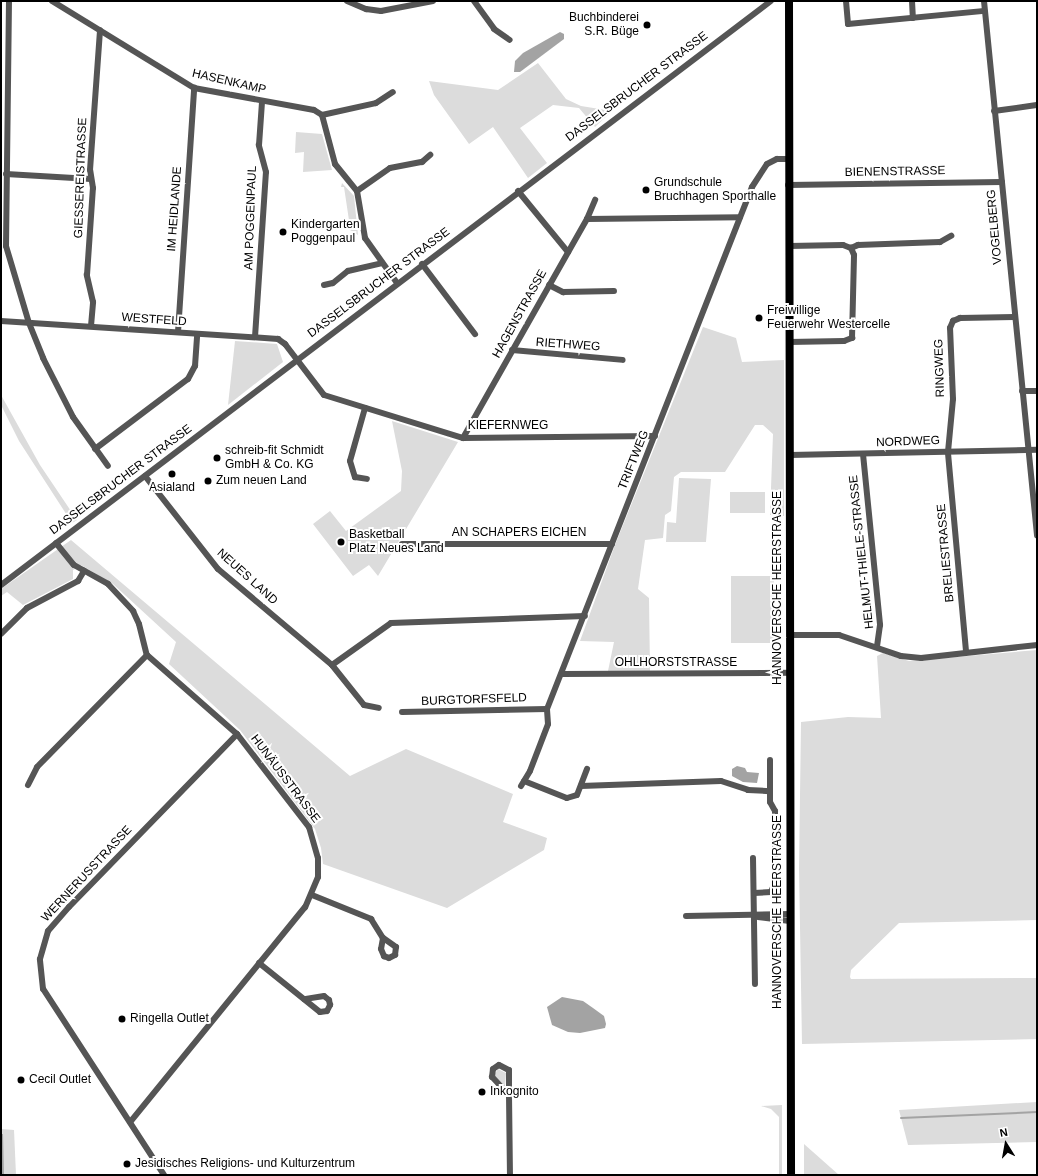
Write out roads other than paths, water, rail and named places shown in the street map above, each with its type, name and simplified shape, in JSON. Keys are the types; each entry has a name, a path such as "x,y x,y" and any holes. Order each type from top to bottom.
{"main road":[{"name":"HANNOVERSCHE HEERSTRASSE","path":"789,1 788,185 790,342 791,1175"}],"street":[{"path":"9,1 6,246 29,323 73,417 108,466"},
{"name":"HASENKAMP","path":"52,1 194,88 262,102 314,110 322,115"},
{"path":"347,1 366,10 381,11 433,1"},
{"path":"474,1 494,28 510,40"},
{"name":"DASSELSBRUCHER STRASSE","path":"1,584 771,1"},
{"path":"846,1 848,24 984,11"},
{"path":"912,1 913,18"},
{"name":"VOGELBERG","path":"984,1 1014,317 1037,535"},
{"name":"GIESSEREISTRASSE","path":"91,326 93,302 87,275 93,188 91,179 100,30"},
{"name":"IM HEIDLANDE","path":"178,332 194,88"},
{"path":"393,92 376,103 322,115 335,164 357,191 365,238 398,283"},
{"name":"AM POGGENPAUL","path":"255,337 266,172 259,145 262,102"},
{"path":"994,111 1037,105"},
{"path":"357,191 390,168 422,162 430,155"},
{"name":"TRIFTWEG","path":"581,786 577,795 567,798 522,784 548,724 547,709 585,616 740,217 759,174 773,160 788,159"},
{"path":"6,174 91,179"},
{"name":"BIENENSTRASSE","path":"788,185 1002,182"},
{"path":"518,192 568,252"},
{"name":"HAGENSTRASSE","path":"463,438 587,219 595,200"},
{"path":"587,219 740,217"},
{"path":"789,246 843,245 851,248 858,245 940,242 951,236"},
{"path":"790,342 844,341 852,338 854,255 851,248"},
{"path":"324,285 332,284 348,271 382,263"},
{"path":"422,264 475,334"},
{"path":"550,284 563,292 614,291"},
{"name":"RINGWEG","path":"948,452 953,399 950,328 953,321 960,318 1014,317"},
{"name":"WESTFELD","path":"1,322 91,326 278,339 297,359"},
{"path":"95,449 188,379 195,366 197,334"},
{"name":"RIETHWEG","path":"512,350 623,360"},
{"name":"KIEFERNWEG","path":"297,359 324,395 463,438 655,436"},
{"path":"1022,391 1037,390"},
{"path":"365,408 350,461 355,477 367,479"},
{"path":"1028,450 1037,450"},
{"name":"NORDWEG","path":"790,455 1028,450"},
{"name":"BRELIESTRASSE","path":"948,452 966,651"},
{"name":"HELMUT-THIELE-STRASSE","path":"863,454 880,625 877,647"},
{"name":"NEUES LAND","path":"144,476 218,569 332,665 364,705 379,708"},
{"path":"56,543 74,565 108,584 133,611 139,624 147,655 237,734"},
{"name":"AN SCHAPERS EICHEN","path":"402,544 612,544"},
{"path":"1,634 27,608 78,581 84,571"},
{"path":"332,665 391,623 585,616"},
{"path":"790,635 839,635 901,656 921,658 966,651 1037,645"},
{"path":"28,785 38,767 147,655"},
{"name":"OHLHORSTSTRASSE","path":"562,674 790,673"},
{"name":"BURGTORFSFELD","path":"402,712 547,709"},
{"name":"HUNÄUSSTRASSE","path":"130,1122 312,895 318,877 318,858 315,840 309,827 237,734"},
{"name":"WERNERUSSTRASSE","path":"164,1175 44,989 40,959 48,932 69,907 237,734"},
{"path":"754,893 771,892 774,888 775,810 770,802 770,760"},
{"path":"587,769 581,786 721,781 748,790 770,791"},
{"path":"753,858 755,984"},
{"path":"312,895 371,919 383,938"},
{"path":"686,916 790,917"},
{"path":"259,963 304,999"},
{"path":"509,1095 492,1077 493,1069 499,1065 509,1070 510,1175"}],"waterway":[{"path":"901,1118 1037,1112"}],"place":[{"name":"Buchbinderei S.R. Büge","path":"647,25"},
{"name":"Grundschule Bruchhagen Sporthalle","path":"646,190"},
{"name":"Kindergarten Poggenpaul","path":"283,232"},
{"name":"Freiwillige Feuerwehr Westercelle","path":"759,318"},
{"name":"schreib-fit Schmidt GmbH & Co. KG","path":"217,458"},
{"name":"Asialand","path":"172,474"},
{"name":"Zum neuen Land","path":"208,481"},
{"name":"Basketball Platz Neues Land","path":"341,542"},
{"name":"Ringella Outlet","path":"122,1019"},
{"name":"Cecil Outlet","path":"21,1080"},
{"name":"Inkognito","path":"482,1092"},
{"name":"Jesidisches Religions- und Kulturzentrum","path":"127,1164"}]}
